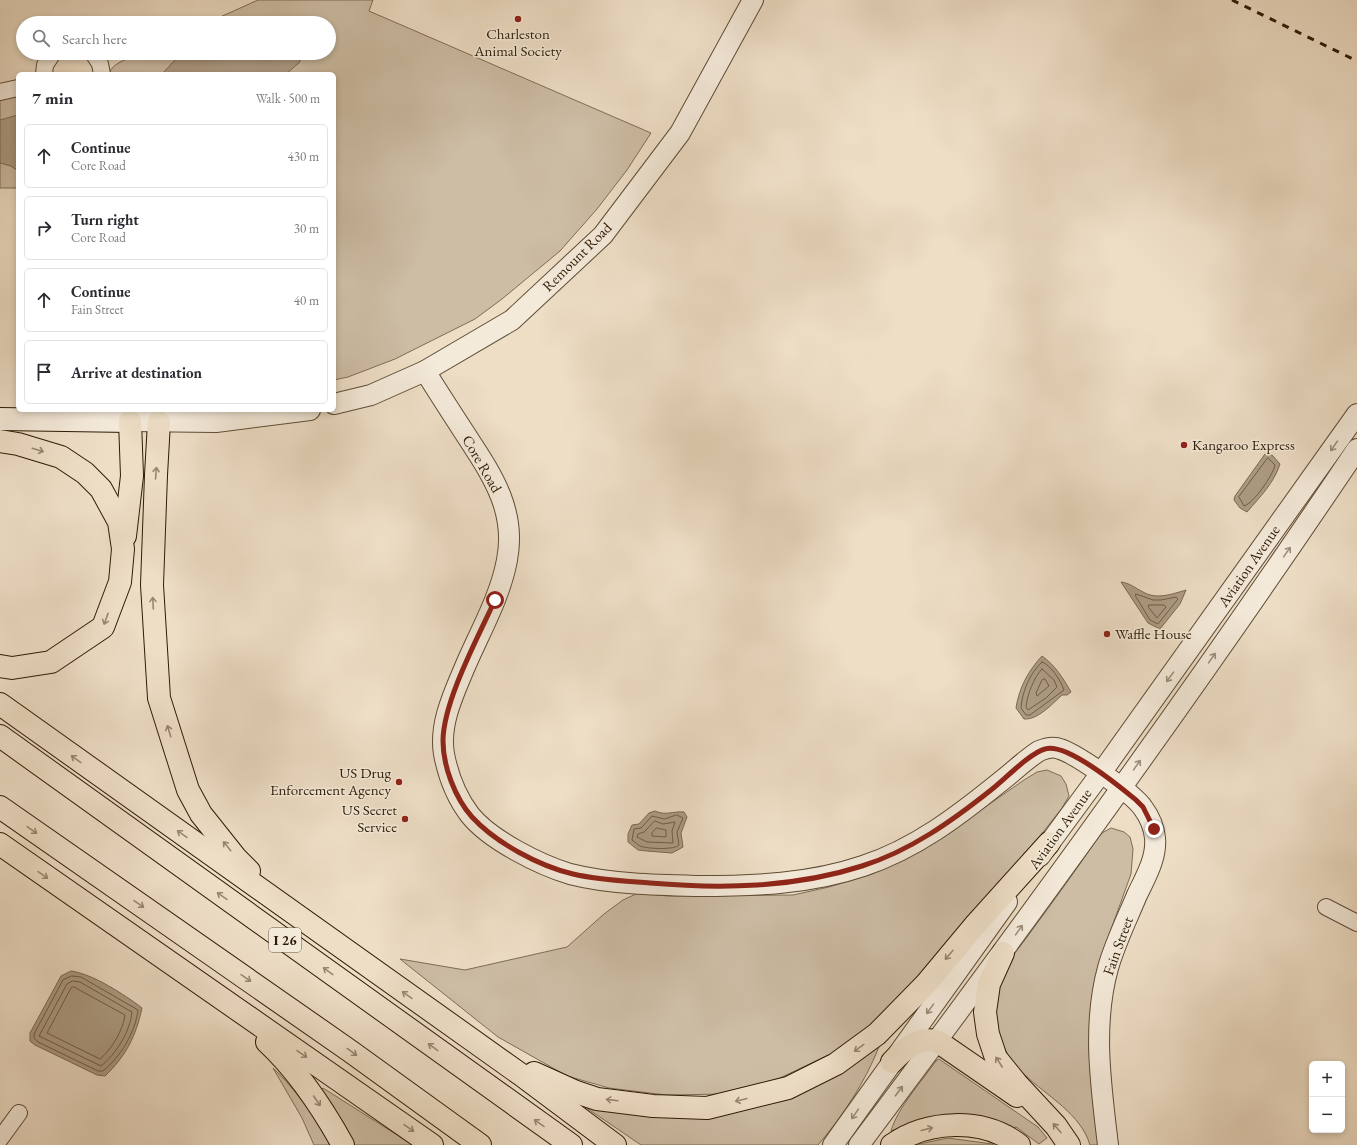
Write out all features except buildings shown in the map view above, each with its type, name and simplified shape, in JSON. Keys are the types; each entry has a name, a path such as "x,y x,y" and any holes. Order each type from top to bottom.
{"highway":[{"path":"0,666 12,668 51,662 103,627 120,582 132,476 130,416"},
{"path":"160,416 156,475 152,585 158,690 159,698 182,773 188,790 201,814 236,858 257,878 339,946"},
{"path":"0,441 18,444 62,457 85,473 102,489 119,522 123,549"},
{"path":"0,704 439,1018 520,1074 615,1145"},
{"name":"I 26","path":"0,736 571,1145"},
{"path":"0,807 350,1051 480,1145"},
{"path":"439,1018 481,1044 549,1081 576,1092 597,1098 653,1106 707,1108 788,1088 836,1064 877,1034 926,984 976,924 1049,842"},
{"path":"0,844 432,1145"},
{"path":"1003,953 988,991 986,1012 988,1034 996,1058 1006,1072 1065,1137 1070,1145"},
{"path":"166,960 257,1032 275,1049 315,1098 343,1145"},
{"path":"892,1062 901,1052 919,1041 928,1039 937,1041 1007,1090 1043,1112"},
{"path":"892,1145 925,1129 953,1125 991,1131 1019,1145"}],"main road":[{"path":"0,419 130,416"}],"street":[{"name":"Remount Road","path":"336,404 371,395 425,371 512,320 603,235 680,134 753,0"},
{"path":"44,72 45,65 48,60"},
{"path":"97,60 102,72"},
{"path":"0,92 16,88"},
{"name":"Core Road","path":"425,371 494,477 506,512 509,543 507,560 495,600 448,711 443,739 444,754 452,784 471,816 511,848 541,863 570,874 601,880 681,885 778,884 807,880 864,866 907,847 941,827 994,788 1030,757 1046,748 1053,747 1071,753 1101,773"},
{"path":"130,416 160,416 216,422 294,412"},
{"name":"Aviation Avenue","path":"833,1145 1357,414"},
{"name":"Aviation Avenue","path":"859,1145 1003,953 1121,788 1357,449"},
{"name":"Fain Street","path":"1101,773 1143,807 1154,829 1155,840 1150,867 1117,940 1108,968 1103,992 1099,1025 1099,1054 1108,1145"},
{"path":"1326,908 1357,923"},
{"path":"0,1139 19,1113"}],"shaded area":[{"path":"258,0 373,0 369,11 651,133 627,170 597,209 560,251 502,299 475,319 395,359 348,377 336,380 336,72 110,72 114,66 126,60 336,60 336,16 223,16"},
{"path":"16,96 16,188 0,188 0,100"},
{"path":"1047,770 1061,776 1066,784 1069,796 1062,808 1037,840 887,1013 839,1050 780,1078 726,1094 666,1095 609,1088 567,1076 498,1037 400,959 465,970 567,947 604,914 623,900 638,893 668,896 793,895 829,887 872,874 929,846 1024,780 1037,772"},
{"path":"1111,828 1124,832 1130,837 1133,849 1131,874 1109,935 1092,1010 1089,1050 1100,1145 1090,1145 1086,1134 1071,1115 1025,1075 1007,1054 998,1029 996,1003 1004,970 1011,959 1095,842 1102,833"},
{"path":"879,1047 853,1098 818,1145 641,1145 569,1096 671,1116 857,1062"},
{"path":"939,1059 1038,1127 1047,1138 1039,1144 1016,1127 1012,1129 907,1125 891,1131 894,1122 911,1094"},
{"path":"273,1068 290,1085 318,1124 330,1145 314,1145 302,1118"},
{"path":"323,1088 413,1145 352,1145 321,1090"},
{"path":"948,1138 992,1144 994,1145 914,1145"}],"water":[{"path":"175,60 300,60 300,62 288,72 164,72"},
{"path":"16,116 16,170 11,166 0,163 0,120"},
{"path":"1265,454 1272,455 1280,464 1270,484 1247,512 1240,508 1234,500 1235,496"},
{"path":"1121,582 1127,583 1154,596 1164,596 1186,590 1180,604 1160,629 1148,623"},
{"path":"1042,656 1055,668 1071,692 1067,695 1062,695 1040,714 1029,719 1024,719 1016,708 1019,694 1028,674"},
{"path":"655,811 666,813 684,812 687,817 681,833 683,847 672,853 647,851 638,850 628,842 628,834 632,825 639,824 649,813"},
{"path":"71,971 89,976 99,981 118,991 142,1008 137,1028 129,1045 119,1061 105,1076 97,1075 35,1045 30,1041 30,1033 61,976"}],"railway":[{"path":"1232,0 1357,61"}],"place":[{"name":"Charleston Animal Society","path":"518,19"},
{"name":"Kangaroo Express","path":"1184,445"},
{"name":"Waffle House","path":"1107,634"},
{"name":"US Drug Enforcement Agency","path":"399,782"},
{"name":"US Secret Service","path":"405,819"}],"route":[{"path":"495,600 458,682 448,711 443,739 444,754 452,784 471,816 486,830 511,848 541,863 570,874 601,880 681,885 730,886 778,884 807,880 839,873 864,866 918,841 941,827 976,801 1030,757 1039,751 1053,747 1071,753 1101,773 1136,800 1143,807 1154,829"}]}
